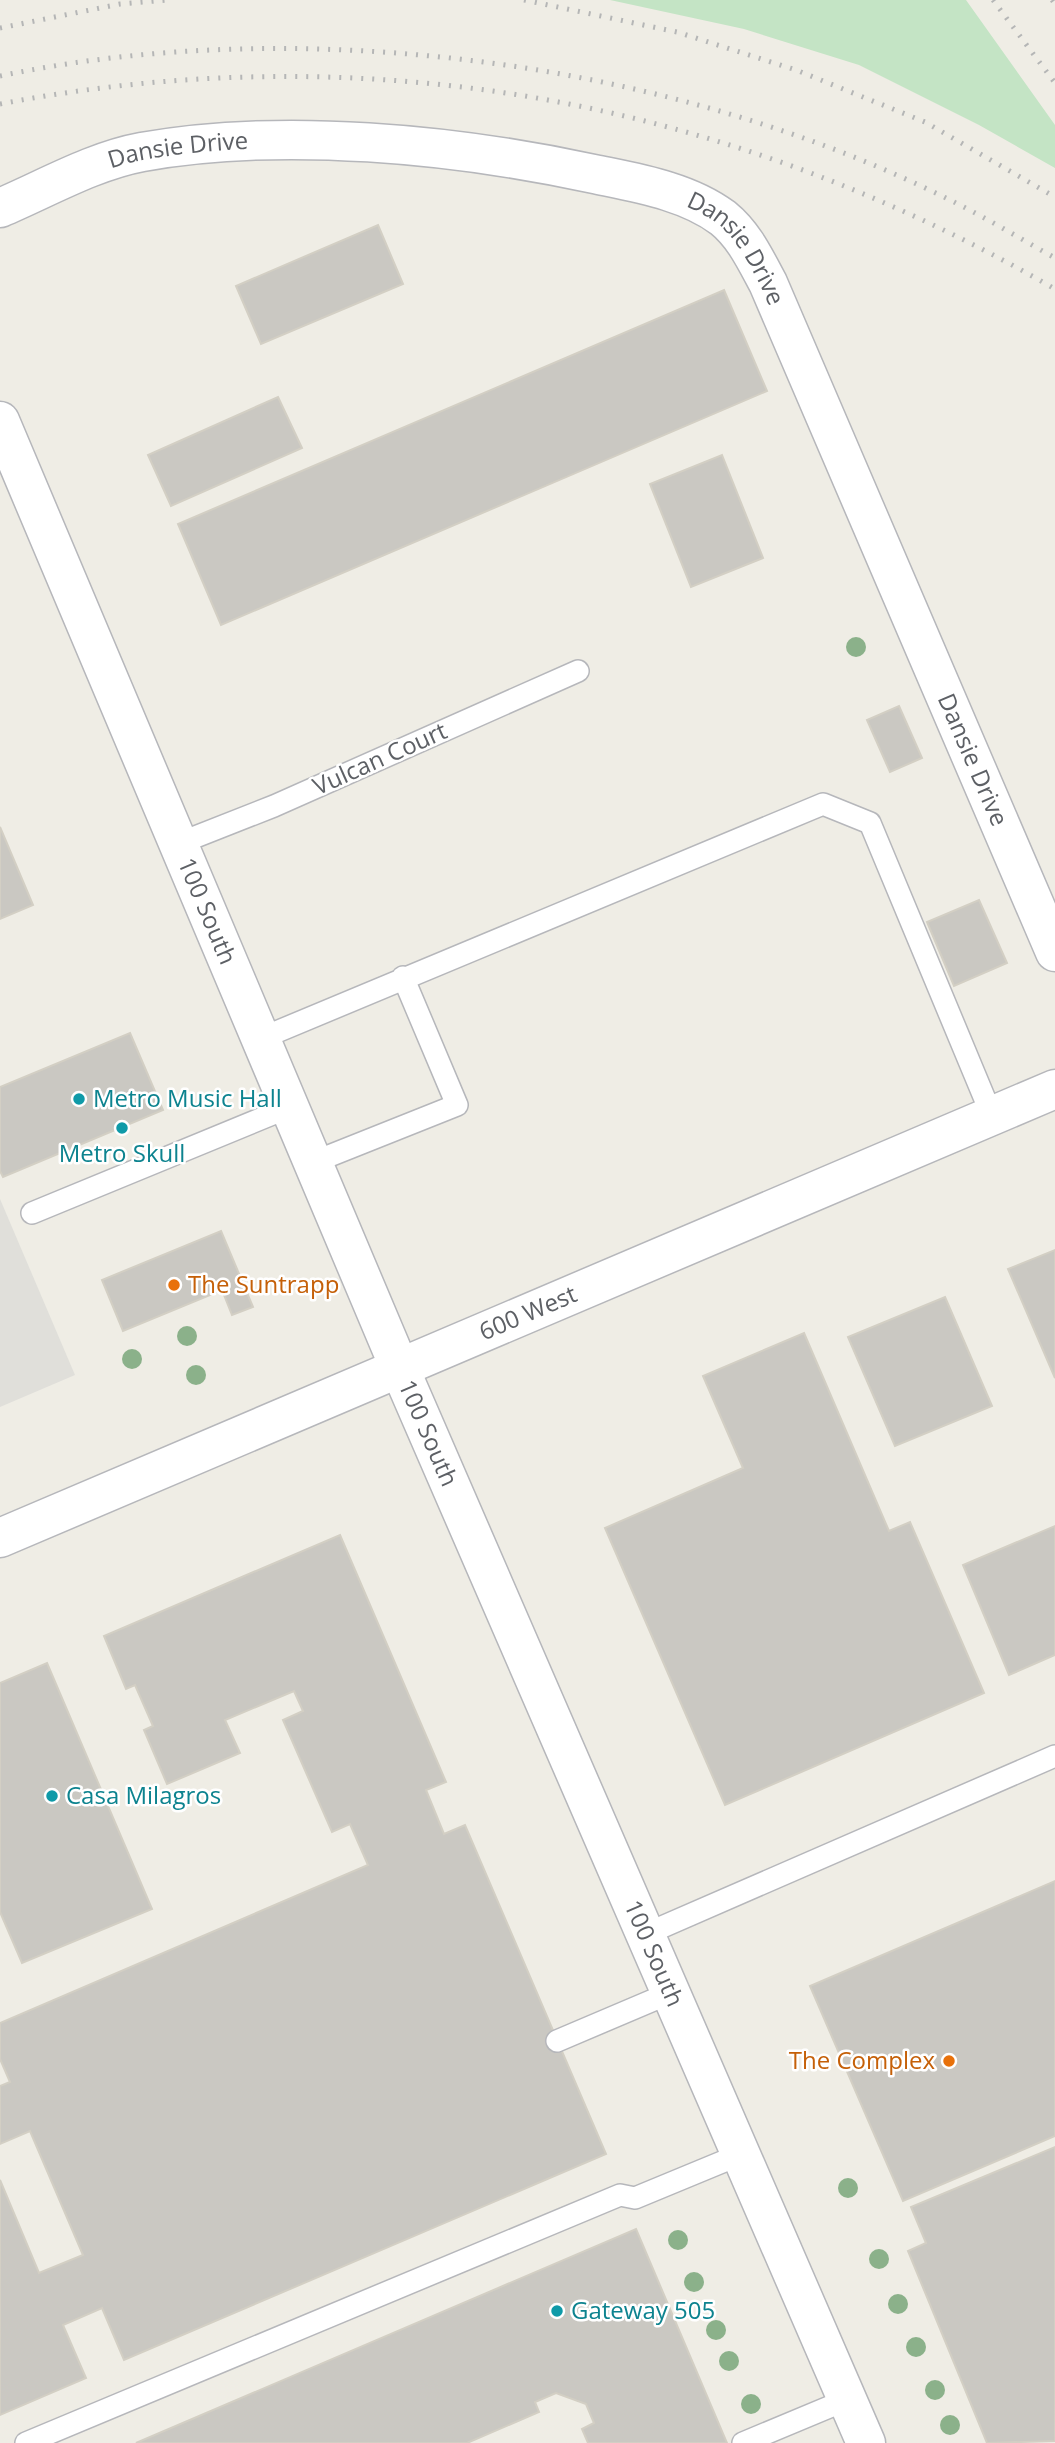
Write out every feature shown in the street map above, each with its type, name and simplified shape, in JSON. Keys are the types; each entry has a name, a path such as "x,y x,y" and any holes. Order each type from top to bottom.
{"street":[{"name":"Dansie Drive","path":"0,208 107,162 140,153 208,143 339,141 462,150 545,163 685,197 722,218 746,243 768,283 1055,952"},
{"name":"100 South","path":"0,421 292,1106 400,1369 866,2443"},
{"name":"600 West","path":"0,1538 1055,1089"}],"lane":[{"name":"Vulcan Court","path":"180,843 274,806 579,671"},
{"path":"262,1038 823,804 870,824 992,1116"},
{"path":"314,1161 457,1105 403,977"},
{"path":"32,1213 292,1106"},
{"path":"646,1934 1055,1756"},
{"path":"557,2041 670,1993"},
{"path":"26,2443 620,2195 635,2198 740,2155"},
{"path":"743,2443 846,2400"}],"shaded area":[{"path":"0,1199 75,1375 0,1407"}],"green space":[{"path":"610,0 966,0 1055,125 1055,168 979,125 859,65 744,29"}],"building":[{"path":"378,225 403,284 261,344 236,286"},
{"path":"724,290 767,391 221,625 178,524"},
{"path":"278,397 302,448 171,506 148,455"},
{"path":"722,455 763,558 691,587 650,484"},
{"path":"899,706 922,758 890,772 867,720"},
{"path":"0,827 33,905 0,919"},
{"path":"979,900 1007,963 954,986 927,922"},
{"name":"Metro Music Hall","path":"130,1033 163,1110 3,1177 0,1171 0,1087"},
{"name":"The Suntrapp","path":"221,1231 253,1307 232,1315 222,1290 123,1331 102,1280"},
{"path":"1055,1250 1055,1378 1008,1269"},
{"path":"945,1297 992,1406 895,1446 848,1337"},
{"path":"804,1333 889,1531 910,1522 984,1693 725,1805 605,1528 743,1468 703,1376"},
{"path":"1055,1526 1055,1655 1009,1675 963,1565"},
{"path":"340,1535 446,1782 426,1790 444,1834 465,1825 606,2154 124,2360 102,2308 63,2325 86,2378 0,2415 0,2180 39,2273 83,2255 30,2131 0,2144 0,2086 10,2082 0,2059 0,2023 368,1865 350,1824 332,1832 283,1720 303,1711 294,1691 225,1720 240,1753 167,1784 144,1730 153,1726 135,1685 126,1689 104,1636"},
{"name":"Casa Milagros","path":"47,1663 152,1909 22,1963 0,1912 0,1683"},
{"name":"The Complex","path":"1055,1881 1055,2136 903,2201 810,1986"},
{"path":"1055,2147 1055,2441 987,2443 908,2251 926,2243 911,2207"},
{"name":"Gateway 505","path":"636,2229 727,2443 588,2443 582,2429 594,2423 586,2404 556,2393 535,2402 539,2412 467,2443 136,2443"}],"railway":[{"path":"0,28 120,4 168,0"},
{"path":"524,0 677,32 796,70 925,122 1055,197"},
{"path":"993,0 1055,83"},
{"path":"1052,0 1055,4"},
{"path":"0,76 117,57 239,49 363,51 487,62 610,84 731,114 846,154 954,202 1055,258"},
{"path":"0,104 138,84 276,77 411,82 544,99 676,129 805,171 931,224 1055,289"}],"place":[{"name":"Metro Music Hall","path":"79,1099"},
{"name":"Metro Skull","path":"122,1128"},
{"name":"The Suntrapp","path":"174,1285"},
{"name":"Casa Milagros","path":"52,1796"},
{"name":"The Complex","path":"949,2061"},
{"name":"Gateway 505","path":"557,2311"}]}
